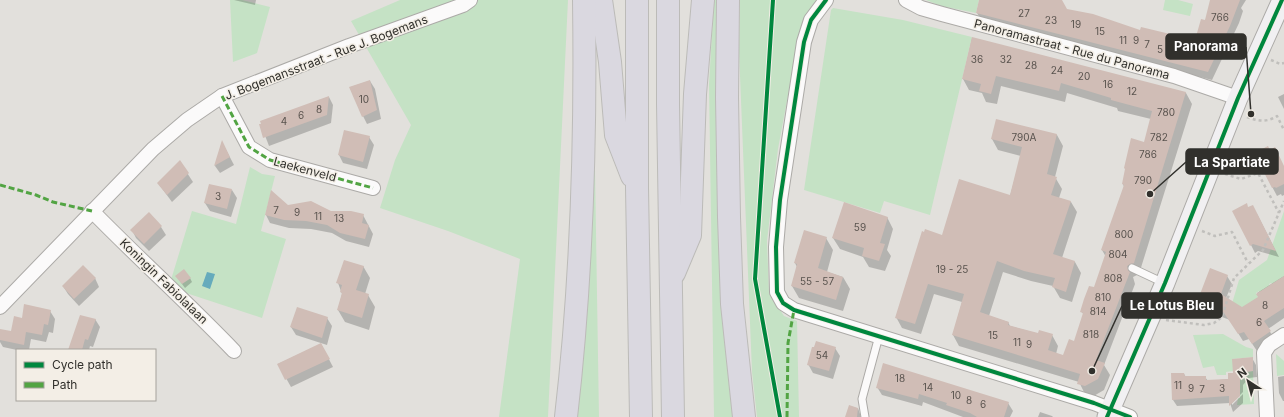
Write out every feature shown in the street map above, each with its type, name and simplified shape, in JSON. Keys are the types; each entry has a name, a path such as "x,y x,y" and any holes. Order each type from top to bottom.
{"highway":[{"path":"566,417 574,340 583,202 585,71 584,0"},
{"path":"600,0 610,62 616,135 637,188"},
{"path":"637,0 637,188 641,417"},
{"path":"668,0 668,104 673,417"},
{"path":"671,282 690,235 695,94 703,0"},
{"path":"728,0 729,217 732,304 744,417"}],"main road":[{"path":"1109,414 1165,283 1238,98 1282,0"}],"street":[{"name":"J. Bogemansstraat - Rue J. Bogemans","path":"0,307 153,149 187,120 222,96 349,46 463,5 470,0"},
{"path":"826,0 811,20 804,42 780,200 776,247 776,288 781,300 794,310 1094,403 1109,414 1130,417"},
{"name":"Panoramastraat - Rue du Panorama","path":"906,0 921,8 1174,76 1238,98"},
{"name":"Laekenveld","path":"222,96 249,147 261,156 270,160 373,188"},
{"name":"Koningin Fabiolalaan","path":"92,211 164,282 195,310 234,352"},
{"path":"1262,417 1268,417 1264,353 1269,345 1284,335"}],"lane":[{"path":"1132,268 1165,283"},
{"path":"865,417 862,399 880,336"}],"path":[{"path":"1271,59 1280,64 1284,63"},
{"path":"1246,116 1258,121 1270,121 1277,116 1284,130"},
{"path":"1224,174 1241,179 1258,173 1279,213"},
{"path":"1166,320 1199,325 1209,324 1218,320 1225,312 1234,278 1248,263 1264,250 1284,201"},
{"path":"1202,231 1215,236 1232,232 1248,263"}],"green space":[{"path":"230,0 242,0 270,7 257,53 233,62"},
{"path":"400,0 568,0 548,417 499,417 520,259 448,231 380,208 395,160 411,125 351,21"},
{"path":"714,0 723,0 737,417 714,417 709,84"},
{"path":"740,0 821,0 797,47 778,149 767,241 769,293 784,316 797,321 799,417 757,417 752,372 739,51"},
{"path":"926,0 979,0 976,13 941,6"},
{"path":"1165,0 1178,0 1193,4 1190,16 1163,10"},
{"path":"833,8 903,20 972,37 930,215 884,201 880,213 804,190 831,10"},
{"path":"250,167 262,174 275,176 261,231 286,239 262,318 180,291 170,283 192,211 236,224"},
{"path":"595,170 599,417 573,417 590,171"},
{"path":"1284,211 1284,276 1273,285 1271,283 1269,284 1272,289 1262,295 1259,291 1256,293 1258,297 1242,313 1231,307 1239,280 1267,260"},
{"path":"1223,334 1246,347 1253,349 1253,357 1233,359 1233,371 1226,372 1226,375 1217,375 1214,366 1203,368 1193,335"},
{"path":"1276,354 1284,361 1284,375 1277,376"},
{"path":"1253,371 1254,404 1237,405 1238,398 1240,398 1240,378 1246,372"}],"water":[{"path":"207,272 215,274 210,289 202,286"}],"building":[{"path":"979,0 1062,0 1067,9 1093,14 1140,30 1141,27 1195,40 1201,19 1205,20 1210,0 1240,0 1230,26 1208,72 976,13"},
{"path":"972,37 1186,92 1134,263 1127,266 1130,272 1096,360 1105,363 1098,379 1085,386 1077,384 1080,374 952,335 964,294 928,284 915,324 895,318 922,231 924,232 925,229 942,235 959,179 1010,195 1022,147 991,139 996,119 1057,134 1047,174 1057,177 1051,195 1071,201 1053,254 1075,261 1066,292 1052,287 1055,278 1024,271 997,261 980,312 1009,322 1008,325 1038,333 1039,330 1053,334 1048,350 1063,355 1069,339 1074,341 1083,313 1080,312 1084,299 1089,286 1094,287 1106,252 1101,250 1124,185 1122,184 1124,168 1131,138 1144,142 1152,111 1111,100 1111,98 1061,83 1059,91 996,76 991,94 979,91 981,84 962,79"},
{"path":"370,80 377,110 362,117 349,87"},
{"path":"329,96 327,115 263,138 259,124 261,124 260,121"},
{"path":"344,130 370,136 363,162 338,155"},
{"path":"222,140 230,157 214,166"},
{"path":"1268,146 1270,150 1275,147 1284,166 1284,184 1276,188 1272,188 1254,153"},
{"path":"180,160 189,173 167,195 157,183"},
{"path":"209,184 232,189 227,209 204,203"},
{"path":"271,190 288,205 311,201 331,211 351,211 364,214 362,223 369,225 365,239 340,233 327,225 306,221 284,220 265,215"},
{"path":"844,202 888,217 880,243 885,244 879,261 862,256 864,248 832,238"},
{"path":"1247,203 1248,207 1253,205 1276,251 1253,244 1250,246 1232,211"},
{"path":"149,212 162,226 144,244 130,230"},
{"path":"804,230 827,237 818,268 843,277 836,300 791,286 797,264 794,263"},
{"path":"344,260 364,266 356,290 369,294 362,318 337,310 342,293 340,292 342,285 336,283"},
{"path":"83,265 96,278 74,299 62,286"},
{"path":"1210,268 1228,275 1221,294 1242,307 1258,297 1256,294 1284,276 1284,308 1264,321 1271,331 1252,344 1244,332 1238,334 1224,313 1197,302"},
{"path":"184,269 191,278 182,284 175,276"},
{"path":"24,304 51,310 48,325 44,324 42,335 26,332 24,345 0,340 0,329 11,331 14,316 22,318"},
{"path":"297,307 328,317 322,338 290,327"},
{"path":"80,315 96,319 88,340 85,339 82,349 68,349"},
{"path":"816,341 836,347 829,371 807,365 812,347 814,347"},
{"path":"321,343 330,359 285,380 277,364"},
{"path":"1253,357 1253,371 1246,372 1240,378 1240,396 1229,406 1229,396 1172,400 1171,373 1184,373 1185,376 1206,376 1206,380 1228,379 1228,373 1233,373 1232,359"},
{"path":"883,363 1009,402 1004,417 977,417 970,413 946,405 947,403 919,394 918,399 876,388"},
{"path":"849,405 858,408 857,417 845,417"}],"marked path":[{"path":"222,96 249,147 270,160 373,188"},
{"path":"0,185 36,195 53,202 92,211"},
{"path":"787,417 788,343 794,310"}],"cycle path":[{"path":"773,0 755,279 780,417"},
{"path":"826,0 811,20 804,42 780,200 776,247 777,292 783,303 794,310 1094,403 1130,417"},
{"path":"1107,417 1165,283 1238,98 1282,0"}],"place":[{"name":"Panorama","path":"1251,114"},
{"name":"La Spartiate","path":"1150,194"},
{"name":"Le Lotus Bleu","path":"1092,371"}]}
